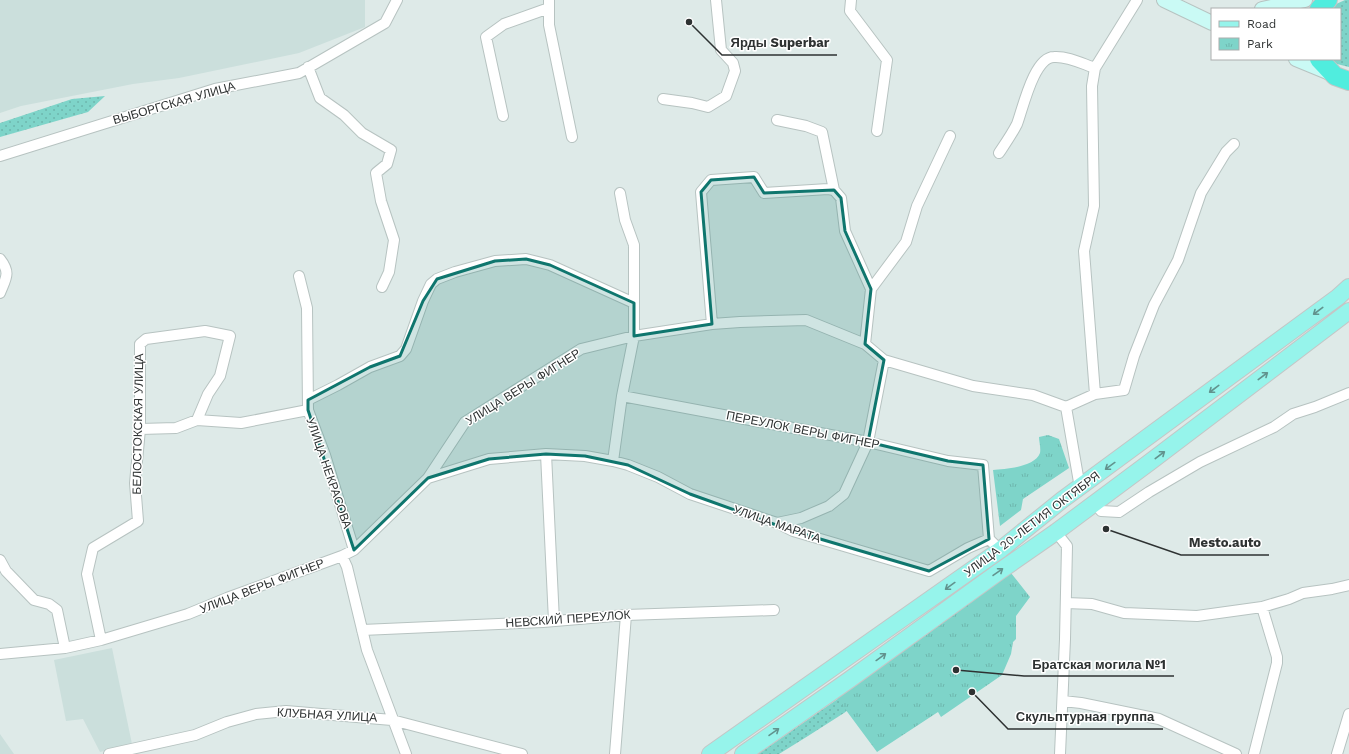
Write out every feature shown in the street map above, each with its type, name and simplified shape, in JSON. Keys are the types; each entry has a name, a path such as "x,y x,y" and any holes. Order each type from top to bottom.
{"highway":[{"path":"1320,8 1328,0"},
{"path":"1320,60 1344,77"}],"main road":[{"path":"1164,0 1211,22"},
{"path":"1267,8 1305,0"},
{"path":"1192,13 1211,14"},
{"path":"1299,60 1344,77"},
{"name":"УЛИЦА 20-ЛЕТИЯ ОКТЯБРЯ","path":"710,754 995,545 1080,488 1338,297 1349,287"},
{"name":"УЛИЦА 20-ЛЕТИЯ ОКТЯБРЯ","path":"743,754 1056,532 1349,311"}],"street":[{"name":"ВЫБОРГСКАЯ УЛИЦА","path":"0,156 215,88 299,72 386,23 397,0"},
{"path":"663,99 708,107 726,96 735,71 733,63 721,50 716,0"},
{"path":"851,0 850,11 887,60 876,131"},
{"path":"1095,394 1084,251 1094,206 1092,86 1095,68 1137,0"},
{"path":"503,116 486,37 504,24 549,4 549,24 572,137"},
{"path":"1000,153 1016,125 1030,84 1043,62 1053,56 1070,59 1095,68"},
{"path":"308,67 320,98 344,115 362,133 391,150 387,164 376,173 381,201 394,240 390,272 382,287"},
{"path":"777,120 806,126 822,132 834,190 841,198 845,231 871,289 865,344"},
{"path":"871,289 906,242 917,206 950,136"},
{"path":"1080,488 1066,407 1095,394 1124,390 1134,356 1154,305 1178,260 1201,193 1226,152 1234,144"},
{"path":"712,324 701,192 711,180 754,177 764,193 828,189 834,190"},
{"path":"612,461 622,396 634,336 634,245 625,220 620,193"},
{"path":"0,259 7,269 7,277 0,293"},
{"path":"140,429 176,428 197,420 241,423 308,405 370,366 400,356 406,349 423,300 431,284 436,279 495,261 526,259 550,265 634,303"},
{"name":"УЛИЦА НЕКРАСОВА","path":"299,276 307,308 308,405 326,455 354,550"},
{"name":"УЛИЦА ВЕРЫ ФИГНЕР","path":"0,654 65,648 101,640 188,614 227,598 342,556 354,550 428,478 465,422 581,350 634,336 712,324 806,320 865,344 884,360 973,386 1033,395 1066,407"},
{"name":"БЕЛОСТОКСКАЯ УЛИЦА","path":"101,640 87,574 93,548 138,521 135,483 140,429 140,344 146,338 205,331 230,336 220,376 208,394 197,420"},
{"path":"777,523 801,518 829,506 844,494 868,442 884,360"},
{"name":"УЛИЦА 20-ЛЕТИЯ ОКТЯБРЯ","path":"1095,503 1101,511 1119,512 1149,492 1200,462 1274,427 1293,414 1349,393"},
{"name":"ПЕРЕУЛОК ВЕРЫ ФИГНЕР","path":"622,396 868,442 948,461 983,465 995,545"},
{"path":"546,454 554,621"},
{"name":"УЛИЦА МАРАТА","path":"428,478 489,460 546,454 585,456 612,461 658,477 690,494 777,523 793,531 929,571 968,548 995,545"},
{"path":"1056,532 1067,546 1063,701 1060,754"},
{"path":"342,556 347,568 367,650 406,754"},
{"path":"0,560 6,571 34,600 49,604 57,610 65,648"},
{"path":"1066,603 1092,604 1124,613 1190,616 1229,613 1262,607 1303,593 1349,585"},
{"path":"1254,754 1277,663 1277,656 1262,607"},
{"name":"НЕВСКИЙ ПЕРЕУЛОК","path":"362,630 554,621 626,615 774,610"},
{"path":"615,754 626,615"},
{"path":"1063,701 1159,719 1236,754"},
{"name":"КЛУБНАЯ УЛИЦА","path":"109,754 195,735 227,722 256,714 286,711 392,720 522,754"},
{"path":"1337,754 1349,714"}],"highlighted area":[{"path":"754,177 764,193 834,190 841,198 845,231 871,289 865,344 884,360 868,442 948,461 983,465 989,539 929,571 793,531 690,494 628,465 585,456 546,454 489,459 428,478 354,550 308,410 308,400 370,367 400,356 423,301 437,279 495,261 526,259 550,265 634,303 634,336 712,324 701,192 711,180"}],"shaded area":[{"path":"0,0 365,0 365,27 299,53 179,78 133,84 21,106 0,113"},
{"path":"112,648 132,744 100,752 83,719 66,721 54,660"},
{"path":"0,734 14,754 0,754"}],"green space":[{"path":"1345,0 1349,0 1349,67 1337,64 1331,60 1341,60 1341,8 1330,8"},
{"path":"105,96 88,112 0,137 0,123 72,99"},
{"path":"1048,435 1059,439 1069,468 1023,499 1021,510 1000,526 993,470 1020,466 1037,458 1040,453 1039,437"},
{"path":"1011,573 1030,597 1016,616 1016,639 1013,642 1011,654 1002,675 941,717 938,712 877,752 837,698"},
{"path":"956,617 960,629 844,713 779,754 758,754"}],"place":[{"name":"Ярды Superbar","path":"689,22"},
{"name":"Mesto.auto","path":"1106,529"},
{"name":"Братская могила №1","path":"956,670"},
{"name":"Скульптурная группа","path":"972,692"}]}
